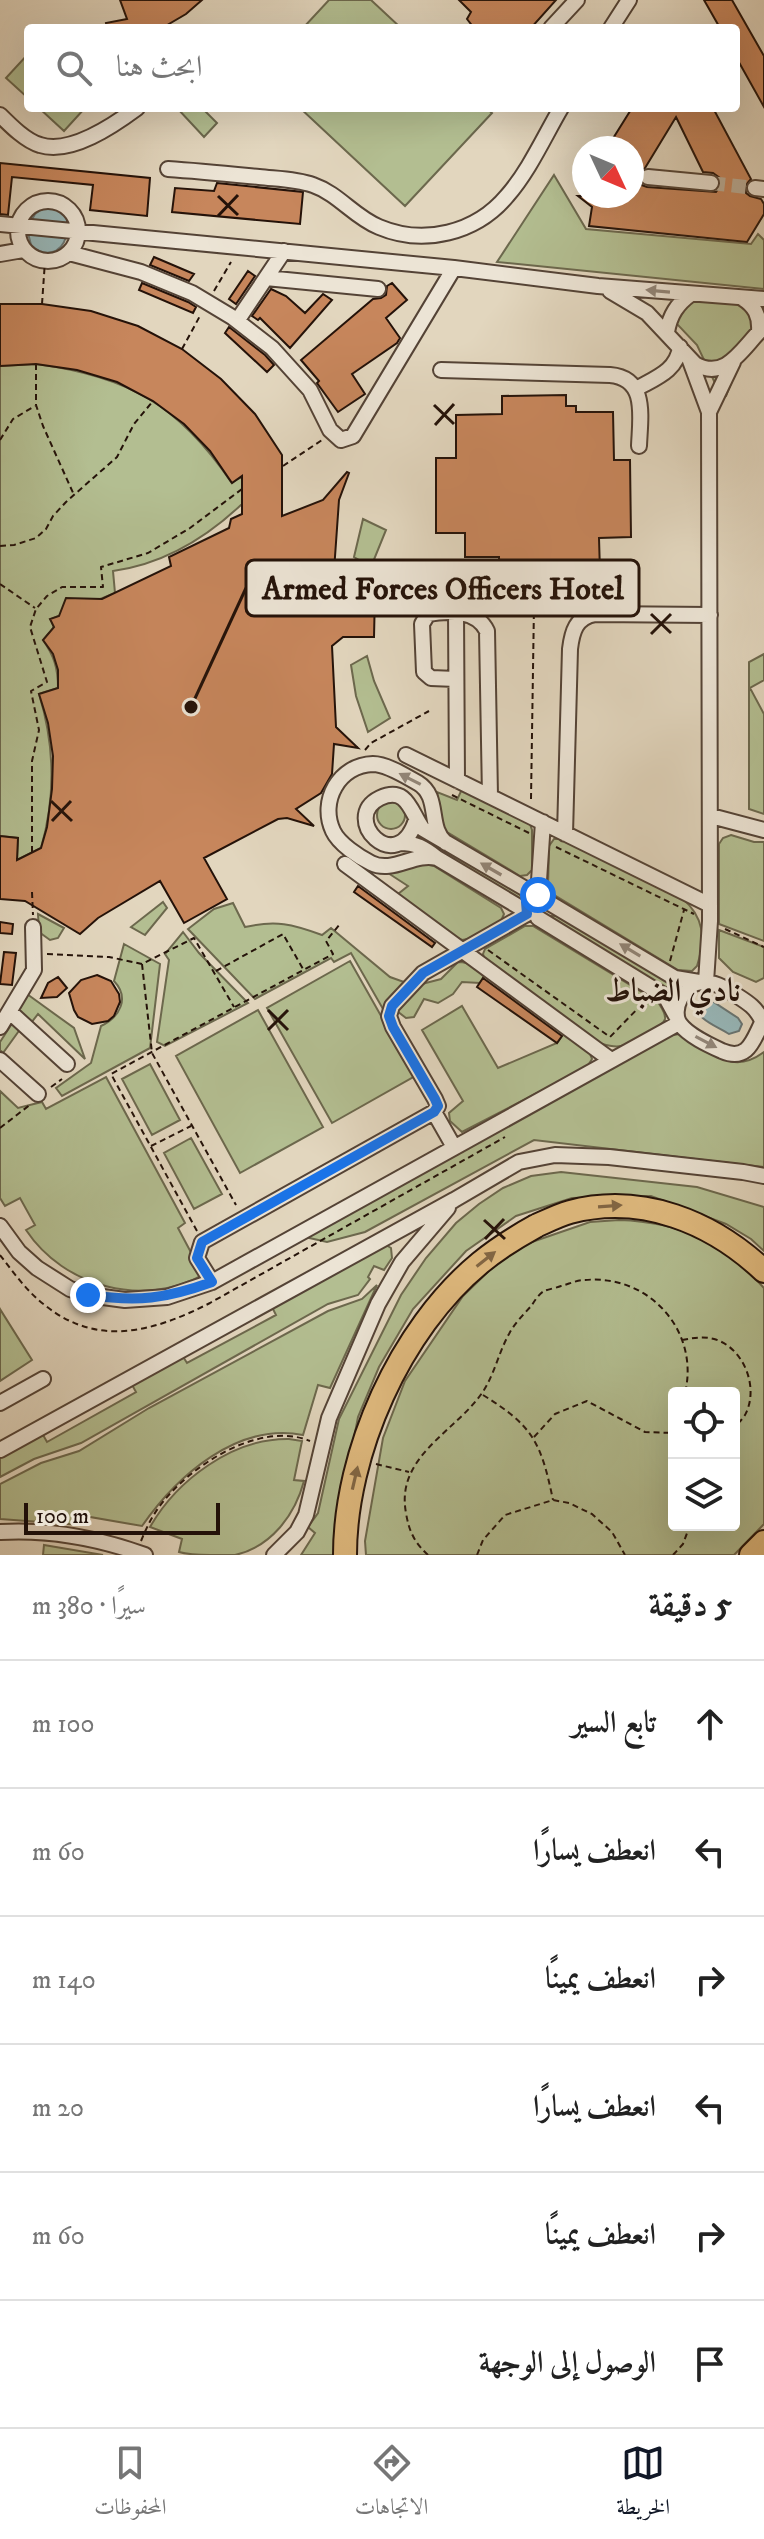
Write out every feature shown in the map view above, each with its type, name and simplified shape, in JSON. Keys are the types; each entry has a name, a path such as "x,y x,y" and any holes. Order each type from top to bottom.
{"highway":[{"path":"345,1555 345,1525 355,1473 396,1367 452,1290 478,1264 504,1245 536,1226 570,1212 628,1205 661,1210 701,1226 747,1254 764,1271"},
{"path":"751,1555 764,1542"}],"street":[{"path":"555,24 577,0"},
{"path":"614,24 629,0"},
{"path":"0,115 39,145 53,147 65,146 94,135 131,112"},
{"path":"168,169 304,182 327,191 363,219 387,230 413,236 439,235 477,222 498,206 515,186 559,112"},
{"path":"648,177 711,183"},
{"path":"52,195 75,216 78,232 69,253 60,259 45,261 31,257 23,250 18,226 25,211 52,195"},
{"path":"0,224 454,268 598,286 764,299"},
{"path":"0,254 23,250"},
{"path":"237,321 284,251"},
{"path":"69,253 141,272 192,293 237,321 272,348 310,390 333,433 341,440 353,436 454,268"},
{"path":"266,278 378,289"},
{"path":"598,286 635,305 667,332 695,364 712,370 720,369 734,359 762,329 758,315 742,298"},
{"path":"667,332 677,306 691,294"},
{"path":"636,389 670,370 684,352"},
{"path":"684,352 698,379 709,412 711,816 710,905 703,982"},
{"path":"709,412 734,359"},
{"path":"441,370 616,375 636,389 640,405 639,446"},
{"path":"670,370 682,370 698,379"},
{"path":"456,679 426,675 422,624 428,614 456,613 476,617 487,631 490,796"},
{"path":"456,613 457,780"},
{"path":"565,834 570,649 575,626 583,617 595,614 710,615"},
{"path":"406,755 710,905"},
{"path":"437,858 422,857 393,866 381,866 369,862 338,839 331,827 330,797 342,777 357,769 379,765 424,787 431,798 437,832 446,843"},
{"path":"395,795 406,800 423,829 446,843 675,978 714,983 749,1003 763,1020 755,1040 741,1053 731,1053 697,1038 678,1020 665,996 424,848 412,843 389,845 378,842 369,833 365,822 367,811 374,801 395,795"},
{"path":"711,816 764,830"},
{"path":"400,843 411,834 416,820"},
{"path":"212,1282 197,1258 202,1242 434,1112 438,1106 435,1099 389,1016 392,1006 423,973 530,914 546,913 548,907 540,897 537,820"},
{"path":"345,864 611,1060"},
{"path":"0,1027 34,970 33,927"},
{"path":"678,1020 679,1002 690,986 703,982"},
{"path":"749,1003 764,994"},
{"path":"10,1012 67,1064"},
{"path":"0,1226 19,1252 70,1289 125,1300 167,1297 212,1282 678,1020"},
{"path":"0,1060 38,1094"},
{"path":"434,1112 454,1147"},
{"path":"0,1450 519,1162 555,1155 609,1157 764,1176"},
{"path":"274,1555 297,1532 306,1515 329,1418 369,1322 402,1262 454,1200"},
{"path":"386,1237 396,1245 402,1262"},
{"path":"0,1403 43,1379"},
{"path":"0,1532 61,1533 141,1554"}],"path":[{"path":"42,304 45,261"},
{"path":"36,364 36,405 74,495"},
{"path":"0,546 36,538 46,529 66,502 117,457 134,424 153,401"},
{"path":"0,440 13,419 36,405"},
{"path":"283,466 333,433"},
{"path":"32,852 32,761 39,730 31,691 47,682 30,627 36,609 47,596 62,587 103,587 101,567 148,553 190,528 242,489"},
{"path":"0,584 36,609"},
{"path":"534,605 537,820"},
{"path":"357,769 362,754 371,743 429,711"},
{"path":"32,892 33,927"},
{"path":"202,1242 111,1074 333,954 326,941 340,924"},
{"path":"214,973 283,934 304,970"},
{"path":"34,953 109,957 142,964 194,938 234,1008"},
{"path":"142,964 152,1053 243,1219"},
{"path":"151,1146 192,1125"},
{"path":"428,1555 410,1535 404,1504 410,1472 424,1451 459,1420 482,1394 509,1333 542,1292 585,1280 623,1283 645,1292 668,1313 682,1340 689,1376 686,1387"},
{"path":"682,1340 699,1337 716,1340 735,1351 746,1370 751,1390 746,1413 740,1420"},
{"path":"482,1394 513,1413 534,1437 553,1500"},
{"path":"534,1437 555,1414 587,1401 645,1432 668,1433"},
{"path":"141,1554 147,1527 160,1505 190,1476 217,1457 257,1439 281,1435 302,1437"},
{"path":"380,1465 410,1472"},
{"path":"477,1555 483,1540 505,1515 553,1500 569,1503 592,1514 612,1532 625,1555"},
{"path":"673,1555 683,1544 688,1531"}],"green space":[{"path":"329,0 371,0 397,24 307,24"},
{"path":"24,58 24,94 6,78"},
{"path":"43,112 81,112 64,131"},
{"path":"181,112 206,112 217,123 204,137"},
{"path":"304,112 492,113 405,206"},
{"path":"554,175 586,229 751,244 758,234 764,240 764,289 497,262"},
{"path":"678,297 764,304 764,332 740,361 726,396 722,398 697,345 676,323"},
{"path":"36,364 69,369 124,386 171,414 192,433 231,482 242,477 242,504 183,548 132,568 113,571 115,593 51,619 56,634 49,633 43,640 55,662 58,688 39,694 51,752 49,809 41,848 17,860 18,838 0,836 0,366"},
{"path":"363,519 386,530 371,567 354,557"},
{"path":"764,654 764,680 750,688 764,714 764,814 749,809 749,662"},
{"path":"367,656 390,718 368,732 356,696 351,665"},
{"path":"462,789 530,824 532,870 527,875 520,876 447,832 442,825 437,792 457,800"},
{"path":"391,801 401,805 405,815 401,825 391,829 381,825 377,815 381,805"},
{"path":"731,835 764,842 764,941 719,924 719,844"},
{"path":"554,839 563,839 682,898 695,913 701,929 702,946 697,966 692,971 678,970 551,893 548,888 549,846"},
{"path":"441,848 522,898 517,899 441,854"},
{"path":"425,864 434,866 501,908 504,914 501,921 468,939 455,937 398,894 408,886 388,873"},
{"path":"163,902 167,908 145,935 131,927"},
{"path":"233,903 245,927 284,924 322,935 331,928 390,977 404,982 383,1009 351,953 334,962 331,958 255,999 188,929 214,909"},
{"path":"38,914 64,928 58,938 50,940 39,932"},
{"path":"551,916 557,916 669,982 670,986 665,989 554,921"},
{"path":"525,926 533,926 658,1002 665,1015 663,1022 625,1045 596,1042 485,960 485,949"},
{"path":"719,930 764,947 764,978 756,982 733,972 719,958"},
{"path":"183,932 248,1003 165,1046 157,1042 169,960 165,954"},
{"path":"124,944 160,964 150,1048 62,1096 56,1088 91,1063 101,1026 113,1018 121,1006 121,994 114,981"},
{"path":"350,961 415,1076 332,1123 267,1008"},
{"path":"458,962 470,964 478,970 484,977 480,983 462,982 453,994 438,1003 424,999 414,1017 406,1018 397,1011 414,986 441,979"},
{"path":"27,994 74,1028 85,1059 38,1014 31,1023 18,1010"},
{"path":"462,1006 498,1068 557,1043 564,1033 588,1049 592,1059 587,1067 462,1132 450,1121 449,1113 463,1101 422,1030"},
{"path":"258,1010 323,1127 240,1173 176,1056"},
{"path":"13,1022 21,1028 3,1053 0,1042"},
{"path":"679,1034 729,1061 740,1062 764,1052 764,1167 534,1140 365,1232 327,1242 305,1237 668,1036"},
{"path":"150,1064 180,1120 152,1135 122,1079"},
{"path":"106,1077 185,1223 178,1228 203,1275 180,1285 155,1290 131,1290 83,1278 61,1266 42,1250 26,1230 35,1225 20,1198 5,1206 0,1198 0,1091 18,1108 42,1102 46,1109"},
{"path":"191,1138 222,1194 194,1209 164,1153"},
{"path":"561,1172 697,1187 764,1207 764,1251 726,1224 651,1196 572,1198 516,1216 466,1251 413,1309 379,1367 358,1417 338,1520 337,1555 301,1555 315,1533 308,1527 318,1513 339,1419 401,1295 426,1258 456,1223 503,1188 531,1176"},
{"path":"619,1220 662,1225 681,1230 716,1247 733,1258 764,1288 764,1524 734,1555 366,1555 365,1541 383,1438 405,1381 463,1296 495,1265 529,1243 590,1222"},
{"path":"386,1245 391,1248 392,1258 384,1270 374,1266 368,1277 370,1279 358,1295 328,1304 81,1443 34,1459 0,1477 0,1457 42,1433 47,1442 136,1392 131,1383 182,1355 187,1363 276,1315 271,1305"},
{"path":"377,1285 330,1388 318,1385 303,1435 279,1433 232,1445 191,1472 142,1526 84,1516 81,1525 0,1519 0,1484 41,1463 79,1451 149,1408 328,1311 362,1299"},
{"path":"0,1309 32,1360 0,1381"},
{"path":"289,1439 302,1441 294,1480 304,1481 288,1517 260,1545 235,1555 187,1554 179,1552 182,1539 150,1527 175,1493 209,1465 247,1446"},
{"path":"44,1545 103,1555 43,1555"}],"water":[{"path":"45,207 61,212 68,226 30,223 35,214"},
{"path":"28,233 66,237 60,247 46,253 31,245"},
{"path":"703,998 738,1018 742,1024 739,1031 729,1034 703,1018 696,1004"}],"building":[{"path":"120,0 202,0 169,24 106,24 127,19"},
{"path":"459,0 556,0 535,24 471,24 467,19 471,12"},
{"path":"704,0 732,0 764,56 764,107 740,64 740,24 718,24"},
{"path":"630,112 715,112 751,179 745,186 746,193 761,199 764,204 764,214 747,242 589,226 592,208 644,208 644,186 716,192 721,185 720,178 703,172 676,117 644,169 644,136 614,136"},
{"path":"0,163 150,178 147,216 90,210 93,185 12,177 8,215 0,214"},
{"path":"217,183 303,192 300,224 172,212 175,188 214,191"},
{"path":"154,257 194,274 189,281 150,265"},
{"path":"248,271 255,276 236,304 229,299"},
{"path":"142,283 188,302 196,307 193,313 139,290"},
{"path":"392,283 407,300 386,318 400,338 352,374 365,394 338,412 317,383 319,381 301,360 373,299 386,295 387,286"},
{"path":"271,289 286,296 305,313 323,294 332,300 290,348 260,318 258,320 252,316"},
{"path":"0,304 42,304 91,311 138,326 182,349 221,379 255,414 282,455 282,516 323,500 349,473 339,500 333,585 344,593 375,593 374,637 343,637 332,646 336,727 358,748 334,744 332,774 321,793 296,809 314,826 287,818 278,819 204,858 227,899 184,923 160,881 98,918 80,934 25,901 0,899 0,836 18,838 17,860 41,848 47,827 53,756 39,694 58,688 58,670 53,654 43,640 54,627 50,619 59,616 66,598 102,599 171,566 169,557 229,528 231,519 242,514 242,476 232,483 210,451 184,424 153,401 117,382 77,370 36,364 0,366"},
{"path":"229,327 274,365 267,372 225,333"},
{"path":"566,395 566,406 576,406 576,412 613,412 614,460 630,460 631,537 599,538 600,572 561,572 561,599 500,600 499,557 465,557 465,533 436,533 436,458 456,458 456,415 502,414 502,396"},
{"path":"358,886 435,943 432,947 354,892"},
{"path":"0,922 13,924 12,934 0,933"},
{"path":"4,952 16,953 12,985 0,984"},
{"path":"97,975 111,981 120,1002 114,1016 108,1021 92,1024 78,1017 69,993 81,980"},
{"path":"58,977 67,988 57,997 41,998 48,983"},
{"path":"483,978 562,1036 557,1043 477,987"}],"tunnel":[{"path":"711,183 755,188"}],"place":[{"name":"Armed Forces Officers Hotel","path":"191,707"}],"district":[{"name":"نادي الضباط","path":"673,990"}],"route":[{"path":"88,1295 125,1300 167,1297 212,1282 197,1258 202,1242 434,1112 438,1106 435,1099 393,1027 389,1016 392,1006 423,973 527,914 526,902 538,895"}]}
